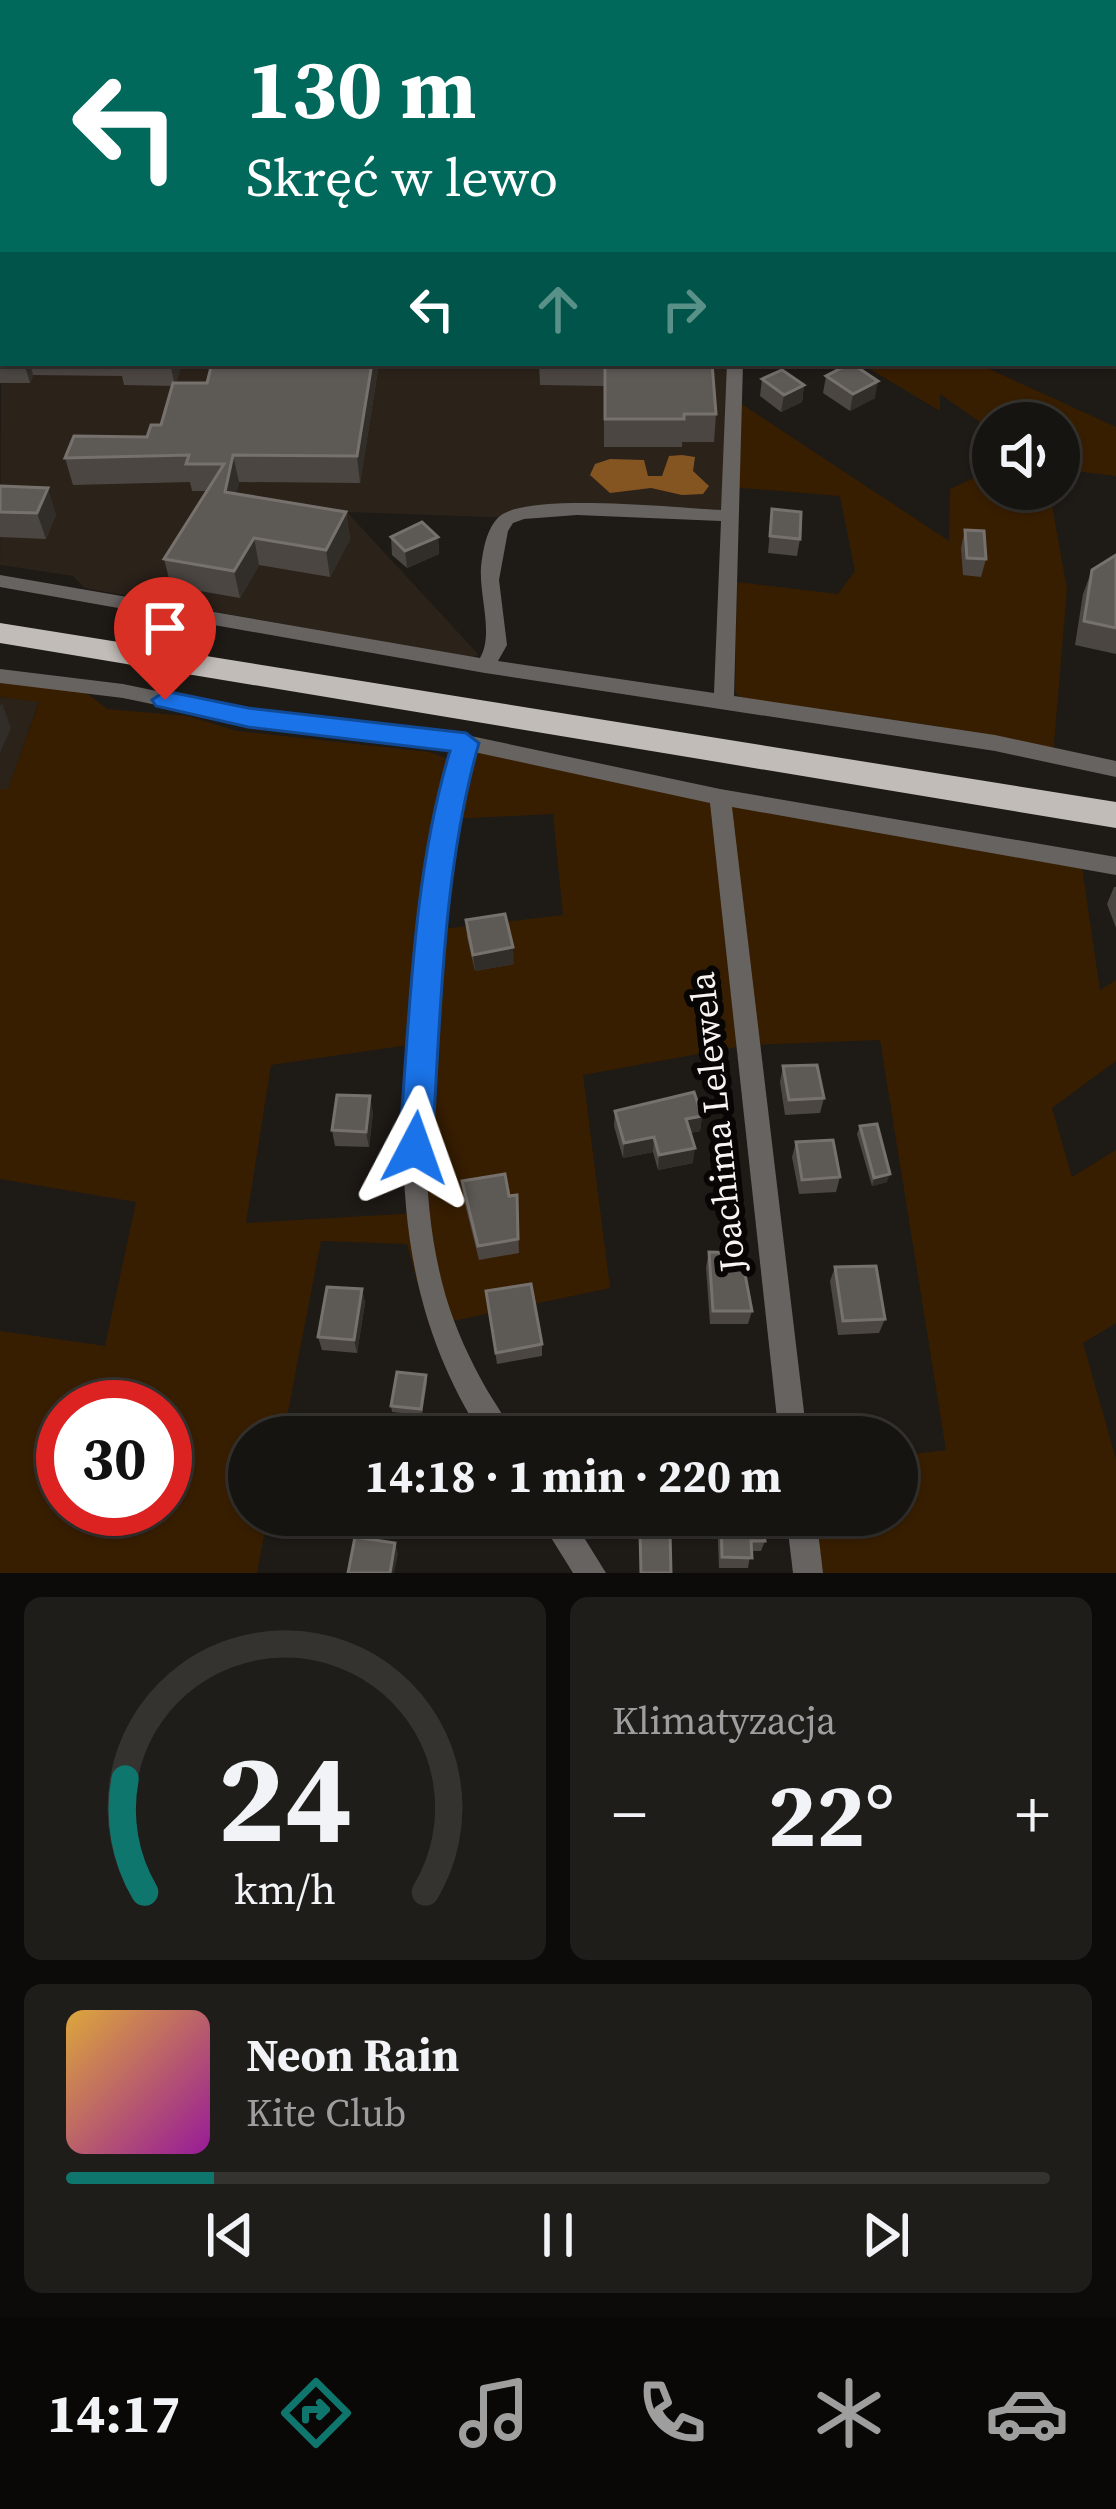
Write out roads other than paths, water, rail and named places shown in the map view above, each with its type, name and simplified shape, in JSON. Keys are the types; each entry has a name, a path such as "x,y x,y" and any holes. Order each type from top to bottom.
{"highway":[{"path":"0,633 1116,815"}],"street":[{"path":"724,703 735,366"},
{"path":"485,667 497,646 490,599 492,563 503,522 514,514 562,510 729,516"},
{"path":"0,581 485,667 995,743 1116,769"},
{"path":"0,676 123,691 248,717 466,743 720,797 1116,866"},
{"path":"466,743 452,789 429,967 415,1148 419,1213 436,1311 486,1416"},
{"name":"Joachima Lelewela","path":"720,797 791,1416"},
{"path":"566,1536 591,1573"},
{"path":"804,1536 808,1573"}]}
